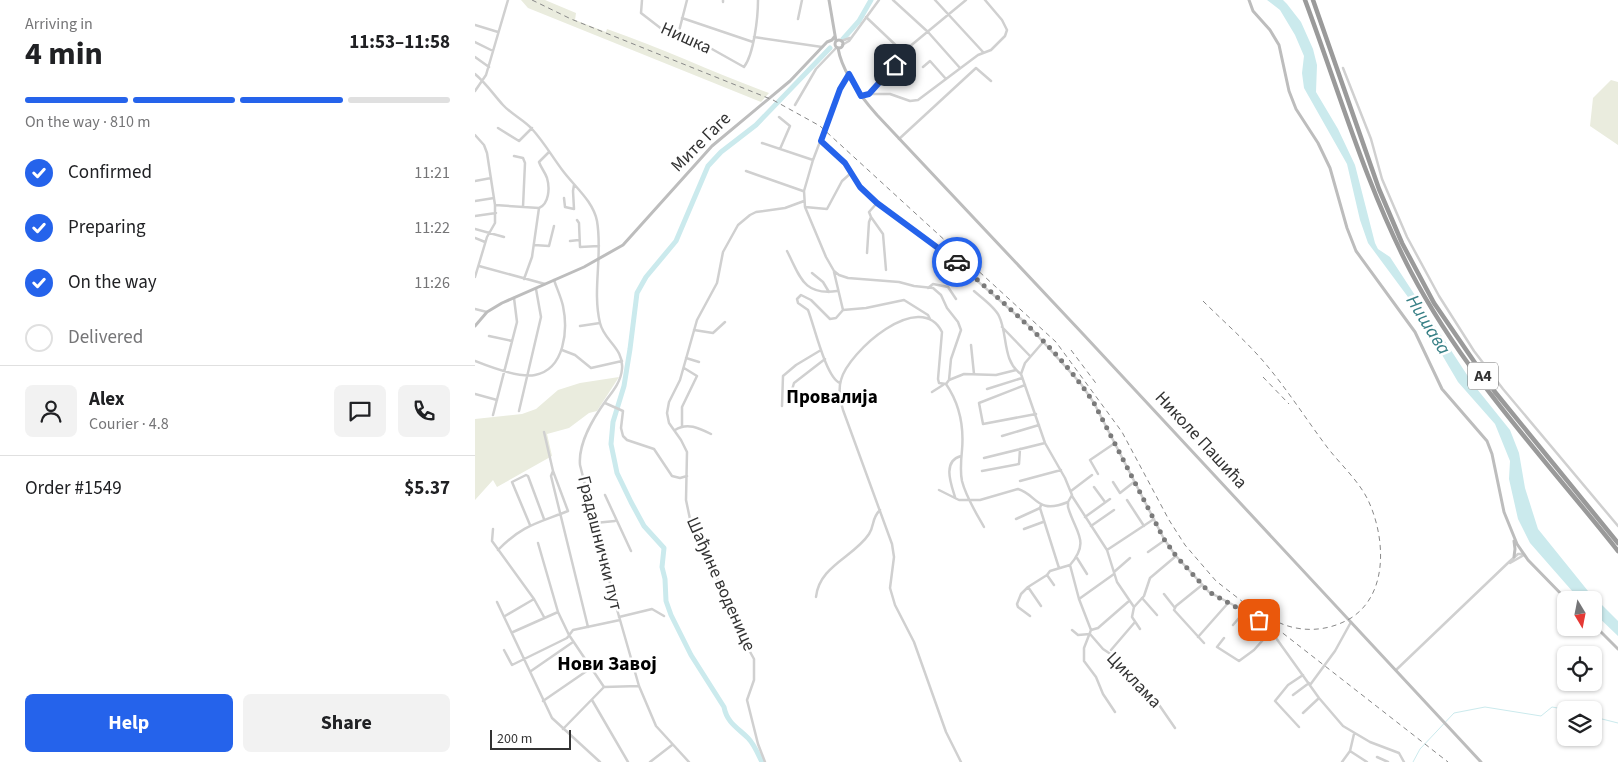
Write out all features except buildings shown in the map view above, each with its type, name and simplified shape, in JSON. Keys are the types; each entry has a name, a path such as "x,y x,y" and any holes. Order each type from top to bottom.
{"highway":[{"name":"A4","path":"1305,0 1387,222 1412,273 1451,340 1491,395 1618,551"},
{"name":"A4","path":"1313,0 1379,189 1405,249 1434,303 1495,392 1618,543"}],"main road":[{"name":"Николе Пашића","path":"829,0 841,57 861,96 1481,762"},
{"path":"1249,0 1253,11 1270,30 1279,45 1289,92 1330,168 1347,228 1356,251 1415,332 1442,389 1487,441 1492,454 1504,512 1513,538 1514,557"},
{"path":"823,46 838,44 836,35"},
{"name":"Мите Гаге","path":"487,312 614,252 629,240 707,151 790,80 823,46"},
{"path":"475,326 487,312"},
{"path":"1513,538 1524,554 1559,591"},
{"path":"1603,634 1618,649"}],"street":[{"path":"475,91 483,81 489,67 508,0"},
{"name":"Нишка","path":"642,0 641,14 659,28 703,44 744,67 753,42"},
{"path":"677,35 687,0"},
{"path":"682,18 753,42 759,9 758,0"},
{"path":"798,19 802,0"},
{"path":"795,105 816,69 838,44 851,37 879,0"},
{"path":"893,0 928,32 960,68"},
{"path":"935,0 983,52"},
{"path":"869,94 895,65 903,52 966,0"},
{"path":"861,96 890,94 910,101 918,100 983,52 991,50 1005,36 1007,30 1002,20 985,0"},
{"path":"866,17 903,52"},
{"path":"475,24 498,32"},
{"path":"753,37 823,46"},
{"path":"475,42 493,51"},
{"path":"475,57 489,67"},
{"path":"923,67 931,61 946,79"},
{"path":"899,139 976,68 991,81"},
{"path":"1343,68 1369,134 1382,179 1407,237 1439,296 1474,351 1503,389 1618,526"},
{"path":"475,74 503,105 532,128 574,185 586,198 595,214 599,246 597,295 600,323 604,332 617,349 622,361 592,369 587,367 575,355 561,350"},
{"path":"843,310 837,291 834,271 814,232 805,207 804,191 813,160 840,89 849,74"},
{"path":"779,118 790,126 780,150"},
{"path":"498,128 519,141 532,128"},
{"path":"475,136 484,145 496,213 495,225 485,242 475,277"},
{"path":"821,141 845,163 860,187 877,203 943,251 1028,324 1044,341 1072,372 1089,395 1165,540 1176,556 1209,592 1245,611 1271,631 1335,719 1354,734 1399,752 1403,762"},
{"path":"762,143 813,160"},
{"path":"495,205 539,208 545,204 547,178 539,162 549,152"},
{"path":"514,156 523,158 525,163 523,207"},
{"path":"746,171 804,191"},
{"path":"805,207 826,209 839,186 851,172"},
{"path":"475,181 491,178"},
{"path":"564,198 565,207 574,209 574,185"},
{"path":"475,201 494,198"},
{"name":"Шађине воденице","path":"765,762 758,744 747,700 754,680 754,659 734,607 713,571 709,552 699,539 690,519 686,500 687,452 667,418 668,406 684,368 694,330 717,283 723,252 738,225 749,214 785,208 804,201"},
{"path":"877,203 869,212 883,234 886,270"},
{"path":"524,279 534,245 539,208"},
{"path":"475,216 496,213"},
{"path":"867,253 871,217"},
{"path":"577,220 579,223 581,248 599,246"},
{"path":"534,245 549,246 554,226"},
{"path":"475,229 504,236"},
{"path":"475,238 485,242"},
{"path":"570,241 579,240"},
{"path":"787,251 803,283 817,292 837,291"},
{"path":"479,266 545,284"},
{"path":"834,271 848,278 899,282 936,290 941,295 947,308 956,318 961,330 951,359 949,380"},
{"path":"811,273 823,282 829,292"},
{"path":"475,361 504,371 527,375 538,374 552,367 561,350 563,311 554,280"},
{"path":"928,288 933,284 948,287 956,299"},
{"path":"519,411 541,317 536,289"},
{"path":"974,291 998,314 1006,350 1016,370 1022,376 1045,443 1061,470 1072,495 1107,550 1114,573 1134,607"},
{"path":"840,383 832,378 814,333 808,310 797,303 797,298 801,295 811,300 830,319 837,316 843,310 866,308 904,300 928,315 930,320 942,332 937,379 939,383 945,384 953,394 959,412 962,436 962,479 984,527"},
{"path":"493,415 517,318 514,298"},
{"path":"475,309 487,312"},
{"path":"930,320 913,317 901,320 854,356 840,383 839,393 843,410 894,551 890,588 893,600 914,642 943,724 961,762"},
{"path":"694,330 713,333 725,322"},
{"path":"580,326 600,323"},
{"path":"1002,327 1030,356"},
{"path":"489,336 512,342"},
{"path":"1022,376 1024,365 1044,341"},
{"path":"971,345 974,374"},
{"path":"782,406 783,376 796,365 822,350"},
{"path":"686,358 699,362"},
{"path":"791,393 794,383 825,359"},
{"name":"Градашнички пут","path":"622,361 619,382 587,434 580,457 581,467 619,619 639,686 654,722 672,745 689,762"},
{"path":"682,426 682,407 697,376 684,368"},
{"path":"932,392 949,380 962,375 996,375 1016,370"},
{"path":"987,389 1022,376"},
{"path":"1025,385 988,399 978,405 983,424 1036,414"},
{"path":"475,394 497,400"},
{"path":"605,403 624,414 621,428 623,436 627,440 655,449 672,476 679,478 687,476"},
{"path":"1003,436 1039,425"},
{"path":"674,430 682,426 695,427 711,434"},
{"path":"498,550 511,536 530,525 568,511 553,471 544,432"},
{"path":"984,458 1045,443"},
{"path":"1098,474 1090,460 1115,443"},
{"path":"981,471 1019,464 1020,449"},
{"path":"956,498 949,474 950,465 955,458 961,456"},
{"path":"1019,481 1061,470"},
{"path":"553,471 551,476 588,627"},
{"path":"1071,490 1093,475"},
{"path":"530,525 512,482 528,476 544,519"},
{"path":"1113,482 1120,492 1134,482"},
{"path":"1094,487 1105,502"},
{"path":"939,490 956,498 970,500 986,500 1018,489 1024,491 1041,507 1043,522 1059,568"},
{"path":"605,495 615,521 631,551"},
{"path":"1016,519 1041,507 1068,502 1072,495"},
{"path":"1085,517 1110,499"},
{"path":"1127,500 1144,526"},
{"path":"1030,616 1018,607 1017,604 1021,594 1050,571 1070,565 1080,554 1081,545 1068,502"},
{"path":"816,597 818,585 827,573 869,535 873,518 880,510"},
{"path":"1091,526 1114,510"},
{"path":"1107,550 1154,519"},
{"path":"595,523 615,521"},
{"path":"1024,529 1043,522"},
{"path":"493,529 492,542 534,599 544,617"},
{"path":"1148,552 1165,540"},
{"path":"538,543 558,612 573,642 604,687"},
{"path":"1396,670 1514,557 1524,554"},
{"path":"1506,565 1524,554"},
{"path":"1140,629 1132,613 1134,607 1142,598 1150,578 1176,556"},
{"path":"1077,558 1087,574"},
{"path":"1079,599 1131,558"},
{"path":"1070,565 1079,599 1091,630 1098,628 1129,600"},
{"path":"1047,575 1054,585"},
{"path":"1175,608 1202,585"},
{"path":"1028,587 1041,606"},
{"path":"1164,594 1175,608 1175,614 1204,643"},
{"path":"1142,598 1157,615"},
{"path":"505,616 534,599"},
{"path":"497,602 513,632 552,718 600,762"},
{"path":"1198,638 1229,602"},
{"path":"504,650 513,665 569,635 573,630 651,609 664,616"},
{"path":"1233,625 1245,611"},
{"path":"513,632 558,612"},
{"path":"1245,634 1259,620"},
{"path":"1111,650 1135,622"},
{"path":"1293,695 1310,684 1335,651 1351,622"},
{"path":"1072,630 1077,635 1090,634"},
{"name":"Циклама","path":"1091,630 1084,648 1084,661 1115,712"},
{"path":"1224,638 1217,647 1236,661 1240,661 1254,650 1271,631"},
{"name":"Циклама","path":"1090,634 1103,649 1122,664 1135,684 1155,699 1175,728"},
{"path":"531,671 573,642"},
{"path":"543,701 591,668"},
{"path":"1299,727 1275,701 1288,685 1303,675"},
{"path":"563,729 604,687 639,686"},
{"path":"1303,713 1319,698"},
{"path":"592,700 628,762"},
{"path":"1342,762 1350,751 1354,734"},
{"path":"650,762 672,745"},
{"path":"1350,751 1367,762"},
{"path":"1377,756 1388,762"}],"shaded area":[{"path":"521,0 545,0 576,13 575,20 606,32 607,29 627,36 769,93 761,102 528,8"},
{"path":"1611,80 1618,82 1618,145 1590,126 1593,98"},
{"path":"619,377 597,411 589,413 569,428 547,434 552,456 497,487 493,480 475,500 475,419 522,414 536,409 558,390 580,383"}],"water":[{"name":"Нишава","path":"1267,0 1283,0 1301,22 1313,49 1317,65 1316,92 1338,129 1355,165 1378,249 1390,257 1473,384 1510,430 1519,453 1525,488 1538,529 1588,591 1572,591 1530,543 1518,519 1509,479 1510,461 1495,424 1458,382 1408,297 1368,243 1360,220 1347,164 1304,88 1302,73 1304,56 1295,35 1280,10"},
{"path":"1603,606 1618,621 1618,636 1603,622"}],"waterway":[{"path":"843,39 859,21 871,0"},
{"path":"762,762 750,740 733,725 725,713 724,707 691,655 671,615 666,601 665,579 662,567 664,548 644,526 617,473 611,444 613,422 624,386 637,293 646,277 676,241 708,166 721,152 756,125 830,48"},
{"path":"1413,762 1420,749 1454,713 1485,707 1541,716 1552,707 1557,708"},
{"path":"1602,719 1618,723"}],"railway":[{"path":"532,0 571,19 773,100 820,126 1056,342 1122,432 1169,520 1185,545 1216,581 1448,762"},
{"path":"1203,301 1250,346 1281,383 1327,447 1363,491 1378,528 1380,545 1378,579 1364,607 1351,618 1321,629 1291,627 1272,619"},
{"path":"1071,350 1098,386"},
{"path":"1263,377 1289,404"}],"way so far":[{"path":"957,262 1028,324 1081,384 1094,403 1164,539 1176,556 1209,592 1259,620"}],"district":[{"name":"Провалија","path":"832,397"},
{"name":"Нови Завој","path":"607,664"}],"route":[{"path":"895,65 869,94 861,96 849,74 840,89 821,141 845,163 860,187 877,203 957,262"}]}
